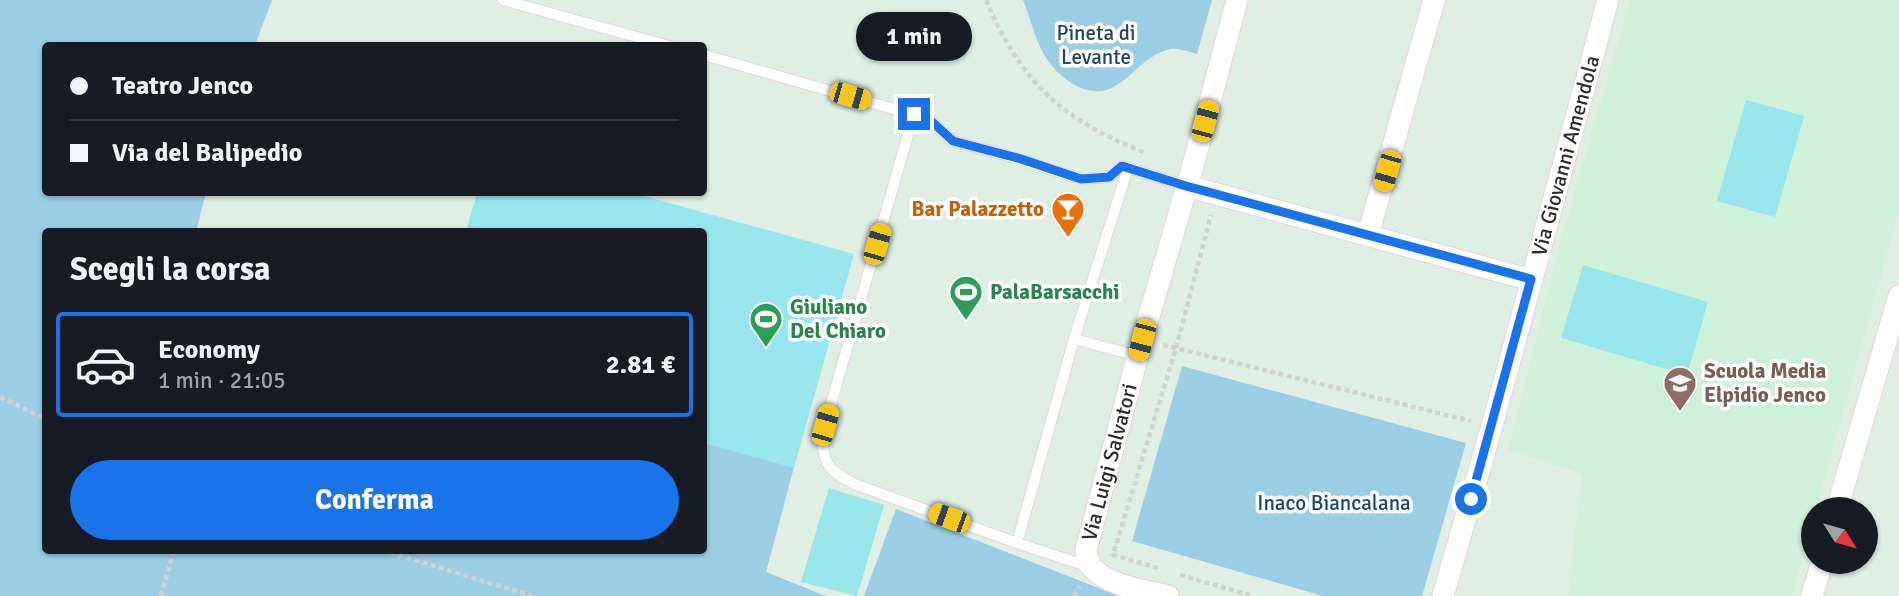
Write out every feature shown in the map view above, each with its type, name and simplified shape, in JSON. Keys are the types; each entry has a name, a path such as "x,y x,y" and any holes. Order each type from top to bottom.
{"street":[{"name":"Via Luigi Salvatori","path":"1092,568 1086,556 1088,538 1237,0"},
{"path":"1368,235 1434,0"},
{"name":"Via Giovanni Amendola","path":"1443,596 1608,0"},
{"path":"1186,186 1531,279"},
{"path":"1840,497 1899,296"},
{"path":"1092,568 1104,578 1116,583 1168,596"},
{"path":"1812,596 1818,574"}],"lane":[{"path":"503,0 655,42"},
{"path":"707,56 914,114 929,119 953,141 1081,179 1109,177 1122,166 1186,186"},
{"path":"914,114 825,425 822,452 833,472 843,478 1092,568"},
{"path":"1017,543 1074,339 1128,168"},
{"name":"Via Luigi Salvatori","path":"1074,339 1140,348"}],"path":[{"path":"986,0 1016,57 1042,92 1074,117 1116,141 1147,154"},
{"path":"1164,570 1113,555 1176,348 1216,193"},
{"path":"1140,348 1176,348 1492,426"},
{"path":"0,397 42,417"},
{"path":"161,596 173,554"},
{"path":"395,554 532,596"},
{"path":"1177,574 1253,596"}],"shaded area":[{"path":"1630,0 1899,0 1899,210 1819,497 1801,497 1801,564 1792,596 1568,596 1582,474 1508,450 1560,244"},
{"path":"1746,100 1804,116 1775,217 1717,201"},
{"name":"Giuliano Del Chiaro","path":"476,196 644,196 854,254 794,468 707,444 707,228 467,228"},
{"path":"1583,265 1708,302 1687,375 1561,338"},
{"path":"829,488 884,505 857,596 801,582"}],"green space":[{"path":"0,0 272,0 256,42 42,42 42,196 205,196 197,228 42,228 42,554 707,554 707,443 794,467 766,572 826,596 0,596"},
{"name":"Pineta di Levante","path":"1023,0 1212,0 1197,54 1177,49 1163,51 1117,85 1095,91 1074,84 1055,70 1039,45"},
{"name":"Inaco Biancalana","path":"1182,366 1466,443 1422,596 1323,596 1132,541"},
{"path":"896,509 1119,596 864,596"}],"place":[{"name":"Bar Palazzetto","path":"1068,239"},
{"name":"PalaBarsacchi","path":"966,322"},
{"name":"Giuliano Del Chiaro","path":"766,349"},
{"name":"Scuola Media Elpidio Jenco","path":"1680,413"}],"route":[{"path":"914,114 935,123 953,141 1081,179 1109,177 1122,166 1186,186 1531,279 1471,499"}]}
